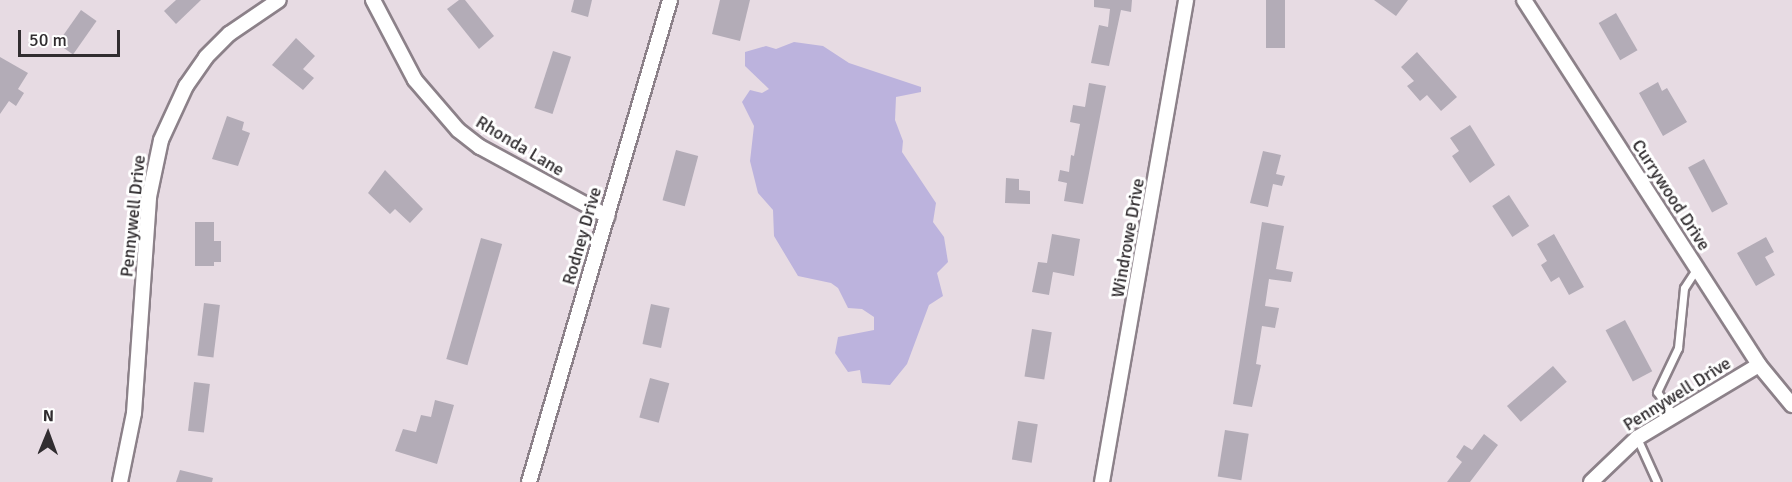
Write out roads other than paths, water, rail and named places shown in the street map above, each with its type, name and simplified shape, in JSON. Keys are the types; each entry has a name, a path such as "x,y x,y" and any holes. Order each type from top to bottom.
{"street":[{"name":"Pennywell Drive","path":"120,482 134,413 149,197 160,140 186,86 207,57 238,27 279,0"},
{"name":"Rhonda Lane","path":"373,0 415,80 458,129 480,147 607,216"},
{"name":"Rodney Drive","path":"529,482 670,0"},
{"name":"Windrowe Drive","path":"1102,482 1186,0"},
{"name":"Currywood Drive","path":"1524,0 1759,365 1792,405"},
{"name":"Pennywell Drive","path":"1591,482 1637,438 1759,365"}],"lane":[{"path":"1674,416 1657,393 1678,348 1684,288 1696,268"},
{"path":"1637,438 1657,482"}]}
